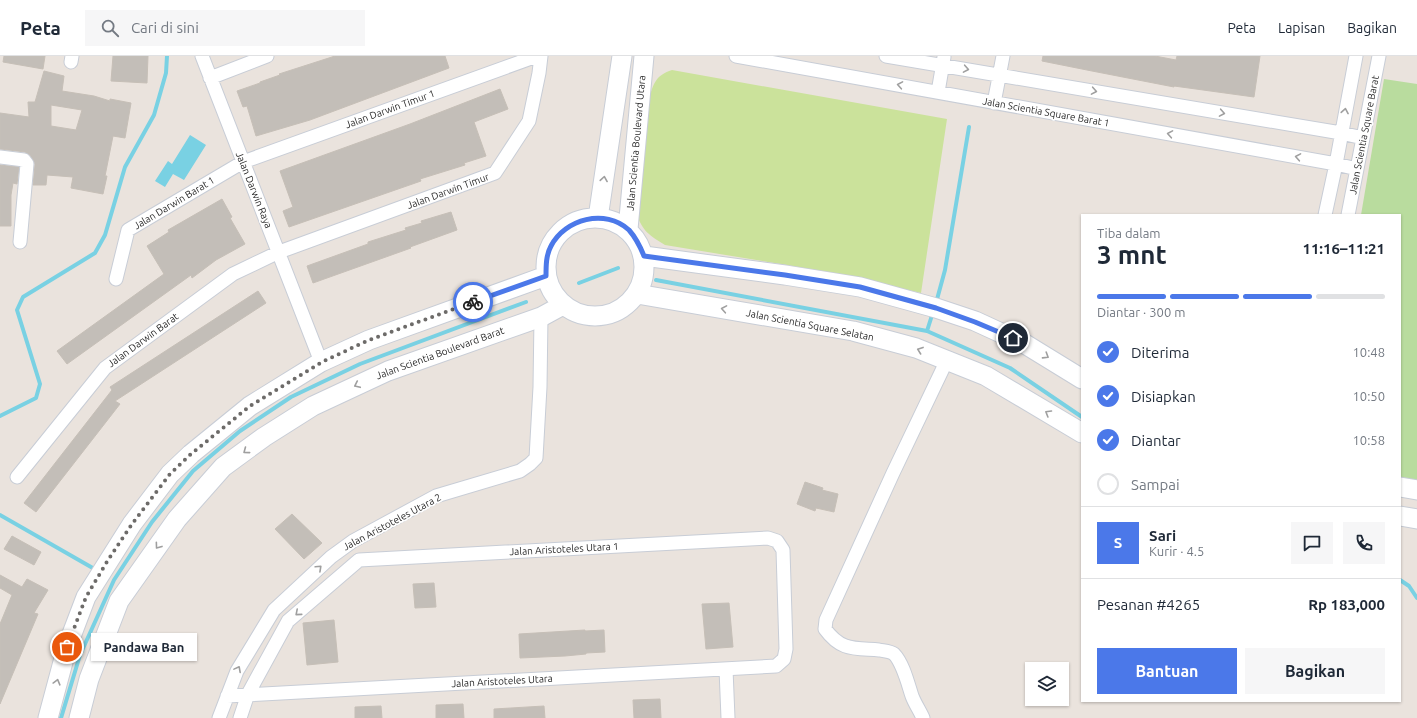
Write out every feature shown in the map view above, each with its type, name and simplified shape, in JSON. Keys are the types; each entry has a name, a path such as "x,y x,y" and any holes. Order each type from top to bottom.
{"street":[{"name":"Jalan Darwin Raya","path":"202,56 322,362"},
{"path":"210,78 267,56"},
{"name":"Jalan Darwin Timur 1","path":"243,162 537,56"},
{"name":"Jalan Darwin Timur","path":"280,252 495,174 529,121 539,74 541,56"},
{"path":"598,218 622,56"},
{"name":"Jalan Scientia Boulevard Utara","path":"628,229 644,56"},
{"name":"Jalan Scientia Square Barat 1","path":"736,56 1357,168"},
{"path":"886,56 943,60 1000,75 1363,138"},
{"path":"994,103 1003,56"},
{"path":"1325,214 1356,56"},
{"name":"Jalan Scientia Square Barat","path":"1348,214 1379,56"},
{"path":"938,92 943,60"},
{"path":"1349,90 1372,95"},
{"path":"0,157 24,160 27,164 20,242"},
{"name":"Jalan Darwin Barat 1","path":"116,279 128,230 243,162"},
{"path":"598,218 614,221 628,229 638,242 644,256 645,270 643,282 637,294 626,307 610,314 594,317 577,313 563,305 552,292 546,276 546,261 550,247 558,235 569,225 583,219 598,218"},
{"name":"Jalan Darwin Barat","path":"17,477 105,368 233,274 280,252"},
{"path":"644,256 785,275 860,287 929,306 975,322 1025,344 1081,378"},
{"path":"48,718 67,647 86,597 132,524 170,474 191,454 250,406 322,362 369,340 546,276"},
{"name":"Jalan Scientia Square Selatan","path":"637,294 853,332 916,348 986,376 1081,432"},
{"name":"Jalan Scientia Boulevard Barat","path":"80,718 89,679 120,601 177,519 224,468 264,437 313,406 388,371 541,317 563,305"},
{"name":"Jalan Aristoteles Utara 2","path":"219,718 237,670 274,610 331,557 353,541 436,496 520,471 536,458 540,387 541,317"},
{"path":"924,718 913,698 900,663 893,654 884,651 842,646 832,638 825,629 826,620 893,473 947,360"},
{"path":"1401,487 1417,490"},
{"path":"1401,516 1417,519"},
{"name":"Jalan Aristoteles Utara 1","path":"359,560 768,538 777,541 783,550 786,649 784,659 776,666"},
{"path":"353,541 359,560"},
{"name":"Jalan Aristoteles Utara 2","path":"240,718 248,694 288,621 359,560"},
{"name":"Jalan Aristoteles Utara","path":"227,696 776,666"},
{"path":"726,669 728,718"}],"green space":[{"path":"672,70 947,119 921,293 835,273 665,245 649,234 642,226 634,209 649,98 656,80 662,74"},
{"path":"1384,79 1417,84 1417,481 1401,477 1401,214 1361,214"}],"water":[{"path":"190,135 206,145 184,180 173,174 165,187 155,181 168,161 172,164"}],"building":[{"path":"4,56 45,56 43,69 3,62"},
{"path":"113,56 148,56 147,83 111,81"},
{"path":"335,56 445,56 449,68 310,120 256,136 247,106 243,107 237,91 280,75 279,74"},
{"path":"1043,56 1155,56 1176,60 1177,56 1260,56 1254,97 1174,87 1042,61"},
{"path":"44,71 64,76 62,91 94,96 110,101 110,99 131,103 125,138 113,136 103,194 71,188 73,177 47,175 46,185 33,185 35,164 30,155 25,152 0,149 0,113 29,117 28,102 35,102","holes":["51,105 82,110 76,130 51,126"]},
{"path":"500,89 508,109 474,122 486,156 464,163 465,165 420,179 421,181 289,227 283,211 293,207 280,171 410,124"},
{"path":"0,165 19,167 17,184 13,183 11,195 11,226 0,226"},
{"path":"222,199 232,217 230,218 245,244 216,260 192,278 191,275 67,364 57,351 164,274 147,246 169,232 168,230"},
{"path":"451,212 457,230 313,283 307,266 368,244 368,242 406,230 405,228 422,223 421,221"},
{"path":"258,291 266,303 115,401 120,404 36,512 24,503 112,390 110,387"},
{"path":"805,482 823,488 822,490 838,494 834,512 816,508 815,511 797,504"},
{"path":"292,514 322,543 304,559 275,529"},
{"path":"12,536 41,552 34,565 4,549"},
{"path":"0,575 22,587 27,579 48,590 34,613 38,614 0,704 0,624 12,595 0,588"},
{"path":"434,583 436,607 415,608 413,584"},
{"path":"729,603 733,647 706,649 702,604"},
{"path":"334,620 338,662 307,665 303,623"},
{"path":"604,630 605,652 520,658 519,634"},
{"path":"660,699 661,718 634,718 633,700"},
{"path":"463,704 464,718 436,718 436,705"},
{"path":"381,706 382,718 355,718 355,707"},
{"path":"544,706 545,718 494,718 494,709"}],"waterway":[{"path":"0,416 36,398 40,384 17,310 23,297 95,253 105,235 125,167 154,115 166,73 167,56"},
{"path":"936,303 945,270 969,127"},
{"path":"579,283 618,268"},
{"path":"656,280 927,331 1010,368 1081,416"},
{"path":"61,718 80,655 114,580 152,522 193,471 240,431 291,397 360,364 526,302"},
{"path":"927,331 933,312"},
{"path":"0,515 98,571"},
{"path":"1401,581 1409,586 1417,598"}],"way so far":[{"path":"67,647 86,597 108,560 132,524 170,474 191,454 250,406 322,362 369,340 473,302"}],"place":[{"name":"Pandawa Ban","path":"67,647"}],"route":[{"path":"473,302 546,276 546,261 550,247 558,235 569,225 583,219 598,218 614,221 628,229 638,242 644,256 785,275 860,287 936,308 1013,338"}]}
